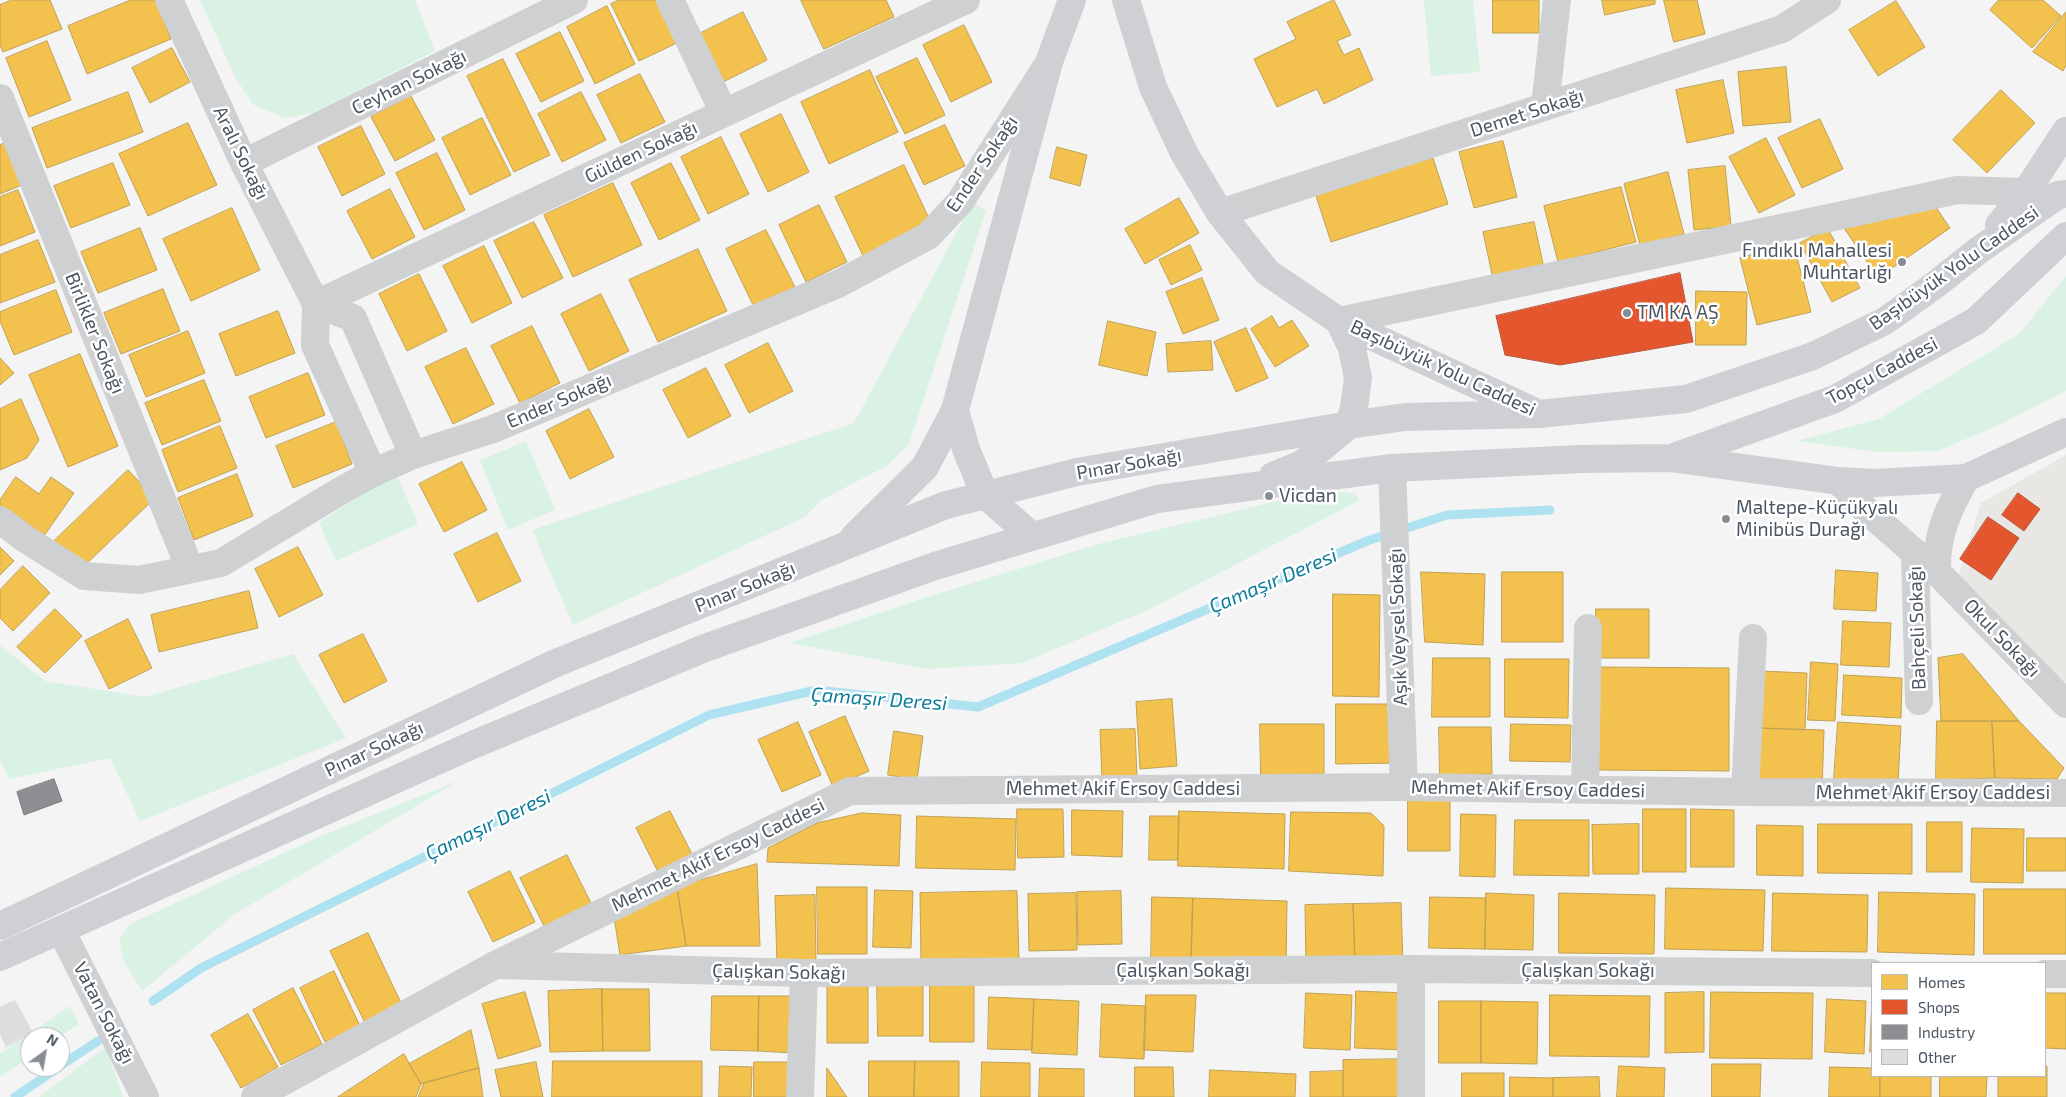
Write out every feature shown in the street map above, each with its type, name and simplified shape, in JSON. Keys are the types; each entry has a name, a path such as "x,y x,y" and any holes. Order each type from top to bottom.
{"main road":[{"path":"845,546 925,467 956,410 1049,62 1072,0"},
{"name":"Başıbüyük Yolu Caddesi","path":"1126,0 1153,86 1184,153 1220,213 1268,272 1339,321 1539,414 1686,399 1813,356 1885,320 1935,285 1978,250 2058,195 2066,194"},
{"path":"1978,250 2026,192 2066,131"},
{"name":"Topçu Caddesi","path":"1670,458 1835,399 1976,321 2066,236"},
{"path":"1246,487 1302,464 1349,425 1354,408 1358,378 1352,348 1339,321"},
{"path":"956,410 966,449 985,495 1032,536 1157,499 1392,468 1581,459 1670,458 1839,481 1874,482 1966,478 2066,432"},
{"name":"Pınar Sokağı","path":"0,926 556,663 946,505 1077,472 1349,425 1404,418 1539,414"},
{"name":"Pınar Sokağı","path":"0,956 62,930 470,746 705,648 935,566 1032,536"}],"street":[{"name":"Aralı Sokağı","path":"168,0 244,163 316,304 315,345 373,473"},
{"name":"Ceyhan Sokağı","path":"244,163 574,0"},
{"path":"670,0 724,113"},
{"name":"Gülden Sokağı","path":"316,304 966,0"},
{"path":"1545,106 1557,0"},
{"name":"Demet Sokağı","path":"1220,213 1782,29 1827,0"},
{"name":"Ender Sokağı","path":"0,520 27,540 84,576 139,580 221,563 373,473 413,455 493,429 840,283 928,236 960,202 1049,62"},
{"name":"Birlikler Sokağı","path":"0,98 190,569"},
{"path":"1339,321 1957,190 2026,192"},
{"path":"316,304 353,318 413,455"},
{"name":"Aşık Veysel Sokağı","path":"1392,468 1404,786"},
{"path":"1937,572 1938,542 1946,517 1966,478"},
{"name":"Okul Sokağı","path":"1839,481 1858,503 1937,572 2066,704"},
{"name":"Bahçeli Sokağı","path":"1915,554 1919,701"},
{"path":"1585,790 1588,628"},
{"path":"1745,792 1752,638"},
{"name":"Mehmet Akif Ersoy Caddesi","path":"255,1097 495,965 850,791 1404,786 1745,792 2066,793"},
{"name":"Vatan Sokağı","path":"62,930 145,1097"},
{"name":"Çalışkan Sokağı","path":"495,965 804,973 1411,969 1871,973"},
{"path":"1411,969 1412,1097"},
{"path":"800,1097 804,973"},
{"path":"2046,974 2066,974"}],"shaded area":[{"path":"2066,455 2066,698 1953,594 1981,503"}],"green space":[{"path":"200,0 415,0 435,51 317,112 285,118 254,105 236,79"},
{"path":"1424,0 1473,0 1480,72 1431,76"},
{"path":"973,202 986,211 909,444 887,466 821,500 805,517 573,625 532,530 854,423"},
{"path":"2066,276 2066,391 1995,427 1937,451 1878,452 1797,441 1879,419 2019,334"},
{"path":"526,441 555,510 508,530 480,460"},
{"path":"397,474 418,524 336,561 319,523 369,488"},
{"path":"1320,491 1353,493 1360,500 1148,610 1022,663 927,669 790,643 927,597 1102,543"},
{"path":"0,645 45,681 145,697 293,654 346,738 140,821 110,758 9,779 0,761"},
{"path":"460,780 235,914 142,991 123,960 119,940 130,924 321,836"},
{"path":"70,1006 79,1024 70,1030 70,1027 39,1027"},
{"path":"20,1040 20,1064 0,1077 0,1052"},
{"path":"106,1047 123,1097 39,1097 66,1077 70,1077 70,1074"}],"building: Homes":[{"path":"12,0 50,0 62,29 3,52 0,45 0,5"},
{"path":"131,0 155,0 171,39 87,74 68,26"},
{"path":"619,0 659,0 679,42 639,61 611,4"},
{"path":"801,0 886,0 894,17 824,49"},
{"path":"1334,0 1351,35 1337,41 1344,55 1359,48 1373,80 1324,104 1317,89 1277,107 1254,59 1296,39 1287,22"},
{"path":"1493,0 1539,0 1539,33 1493,33"},
{"path":"1602,0 1655,0 1655,4 1605,15"},
{"path":"1664,0 1697,0 1705,34 1674,42"},
{"path":"1999,0 2043,0 2061,16 2032,48 1990,10"},
{"path":"1896,1 1925,47 1878,76 1849,30"},
{"path":"607,6 635,64 595,84 567,27"},
{"path":"743,12 767,60 723,82 699,34"},
{"path":"2066,12 2066,65 2063,71 2033,52"},
{"path":"964,25 992,82 951,102 923,45"},
{"path":"560,32 584,81 541,102 516,54"},
{"path":"47,41 71,100 29,117 6,58"},
{"path":"172,48 190,82 150,103 132,68"},
{"path":"917,58 945,115 905,134 876,77"},
{"path":"503,59 550,155 514,172 467,76"},
{"path":"1786,67 1791,122 1743,126 1738,72"},
{"path":"870,70 898,132 829,164 801,102"},
{"path":"640,74 665,122 621,143 597,95"},
{"path":"1723,80 1734,133 1687,143 1676,90"},
{"path":"2001,90 2035,123 1987,173 1953,140"},
{"path":"128,92 143,132 47,168 32,128"},
{"path":"581,92 606,140 562,162 538,114"},
{"path":"411,96 435,140 395,161 371,117"},
{"path":"781,114 809,172 768,192 740,134"},
{"path":"482,118 511,175 470,195 442,138"},
{"path":"1820,119 1843,169 1802,188 1778,138"},
{"path":"188,123 217,185 148,216 119,154"},
{"path":"945,125 965,166 924,185 904,143"},
{"path":"361,126 385,174 342,196 318,147"},
{"path":"721,137 749,194 708,214 681,157"},
{"path":"1766,138 1795,195 1759,213 1729,157"},
{"path":"1503,141 1517,197 1474,208 1459,152"},
{"path":"5,143 22,185 0,194 0,145"},
{"path":"1057,147 1087,155 1080,186 1050,178"},
{"path":"437,153 465,210 424,230 396,173"},
{"path":"1432,155 1448,204 1331,242 1315,193"},
{"path":"113,163 130,205 71,228 54,186"},
{"path":"671,163 700,220 659,240 631,183"},
{"path":"904,165 933,227 864,258 835,197"},
{"path":"1725,166 1731,226 1694,230 1688,170"},
{"path":"1668,172 1684,234 1640,245 1624,184"},
{"path":"613,183 642,245 573,277 544,215"},
{"path":"1621,187 1636,242 1558,262 1544,206"},
{"path":"390,189 415,237 372,259 347,211"},
{"path":"18,190 35,232 0,246 0,197"},
{"path":"1179,198 1199,233 1145,264 1125,229"},
{"path":"1933,203 1950,228 1878,278 1844,228"},
{"path":"819,205 847,262 806,282 779,225"},
{"path":"232,208 260,270 191,301 163,239"},
{"path":"534,222 563,278 522,298 494,241"},
{"path":"1534,222 1544,268 1493,279 1483,232"},
{"path":"140,228 157,270 98,293 81,252"},
{"path":"1828,229 1860,288 1832,302 1800,243"},
{"path":"766,230 795,287 754,307 726,249"},
{"path":"38,240 55,282 0,303 0,255"},
{"path":"1190,245 1202,270 1171,285 1159,260"},
{"path":"1794,245 1811,312 1757,325 1740,258"},
{"path":"484,246 512,303 472,323 443,266"},
{"path":"698,249 727,311 658,342 629,280"},
{"path":"419,274 447,331 407,351 379,294"},
{"path":"1202,278 1219,320 1183,334 1166,292"},
{"path":"163,289 180,331 121,354 104,313"},
{"path":"56,290 72,332 14,355 0,321 0,312"},
{"path":"1696,291 1747,292 1746,345 1696,345"},
{"path":"601,294 629,351 589,371 561,314"},
{"path":"278,311 295,353 236,376 219,334"},
{"path":"1272,316 1279,328 1292,320 1309,346 1275,367 1251,329"},
{"path":"1108,321 1156,332 1147,376 1099,365"},
{"path":"532,326 560,383 520,403 491,346"},
{"path":"1246,328 1268,378 1236,392 1214,342"},
{"path":"188,331 205,373 146,397 129,355"},
{"path":"1211,341 1213,370 1168,372 1166,344"},
{"path":"768,343 793,391 749,413 725,365"},
{"path":"466,348 494,404 453,424 425,367"},
{"path":"80,354 118,446 68,467 29,375"},
{"path":"0,358 14,373 0,385"},
{"path":"706,368 731,416 688,438 663,390"},
{"path":"308,373 325,415 266,438 249,397"},
{"path":"204,380 221,421 162,445 145,403"},
{"path":"21,399 39,440 27,458 0,470 0,409"},
{"path":"589,409 614,457 570,479 546,431"},
{"path":"336,422 352,464 293,488 276,446"},
{"path":"220,426 237,468 178,492 162,450"},
{"path":"462,462 487,510 444,532 419,484"},
{"path":"128,470 155,498 80,570 53,542"},
{"path":"237,474 253,516 194,540 178,498"},
{"path":"16,477 39,494 51,477 74,493 44,536 0,506 0,500"},
{"path":"497,533 521,581 478,602 454,554"},
{"path":"0,547 14,561 0,575"},
{"path":"298,547 323,595 279,617 255,569"},
{"path":"23,566 50,593 13,631 0,618 0,590"},
{"path":"1836,570 1878,573 1876,611 1834,609"},
{"path":"1421,572 1485,574 1483,645 1425,642"},
{"path":"1502,572 1563,572 1563,642 1502,642"},
{"path":"249,591 258,628 159,652 151,615"},
{"path":"1333,594 1380,595 1379,697 1333,696"},
{"path":"55,609 82,636 45,673 17,647"},
{"path":"1596,609 1649,609 1649,658 1595,658"},
{"path":"128,619 152,668 109,689 85,641"},
{"path":"1843,621 1891,623 1889,667 1841,665"},
{"path":"363,634 387,681 344,703 319,655"},
{"path":"1963,654 2019,721 1941,721 1938,658"},
{"path":"1433,658 1490,658 1490,717 1432,717"},
{"path":"1505,659 1569,659 1568,718 1505,717"},
{"path":"1811,662 1838,664 1835,721 1808,720"},
{"path":"1599,667 1729,668 1729,771 1598,770"},
{"path":"1761,671 1807,673 1805,730 1759,728"},
{"path":"1844,675 1902,678 1901,718 1842,715"},
{"path":"1172,699 1177,766 1140,769 1136,702"},
{"path":"1336,704 1399,704 1399,763 1336,764"},
{"path":"845,716 869,771 833,787 809,732"},
{"path":"1937,721 1992,721 1995,778 1936,780"},
{"path":"1992,721 2019,721 2064,768 2057,779 1995,778"},
{"path":"798,722 821,775 782,792 758,740"},
{"path":"1838,722 1901,726 1898,783 1834,779"},
{"path":"1260,724 1324,724 1324,774 1261,775"},
{"path":"1511,724 1571,725 1570,762 1510,761"},
{"path":"1439,727 1491,727 1492,774 1440,775"},
{"path":"1759,728 1824,730 1822,790 1758,787"},
{"path":"1135,729 1137,777 1102,778 1100,730"},
{"path":"894,731 923,736 917,780 888,775"},
{"path":"1408,800 1450,800 1450,851 1408,851"},
{"path":"1017,809 1063,809 1064,857 1018,858"},
{"path":"1643,809 1686,809 1686,872 1643,872"},
{"path":"1691,809 1734,810 1734,867 1691,867"},
{"path":"1072,810 1123,811 1122,857 1072,855"},
{"path":"670,811 692,854 658,872 636,828"},
{"path":"1179,811 1285,814 1284,869 1178,866"},
{"path":"1291,812 1371,813 1384,826 1383,876 1289,871"},
{"path":"862,813 901,815 899,866 767,862 768,848 817,823"},
{"path":"1461,814 1496,815 1495,877 1460,876"},
{"path":"917,816 1016,819 1015,870 916,868"},
{"path":"1150,816 1179,816 1178,860 1149,860"},
{"path":"1515,820 1589,820 1589,876 1514,875"},
{"path":"1927,822 1962,822 1962,872 1927,872"},
{"path":"1639,824 1639,874 1593,874 1592,825"},
{"path":"1818,824 1912,824 1912,874 1818,873"},
{"path":"1757,825 1803,826 1803,876 1757,875"},
{"path":"1972,828 2024,829 2023,883 1971,882"},
{"path":"2027,838 2066,838 2066,871 2027,871"},
{"path":"567,855 592,905 545,928 520,878"},
{"path":"757,864 760,946 686,946 677,887"},
{"path":"510,871 535,922 493,942 468,892"},
{"path":"677,887 686,946 620,955 614,917"},
{"path":"817,887 867,887 867,954 818,954"},
{"path":"1666,888 1765,890 1763,951 1665,949"},
{"path":"1984,889 2066,889 2066,954 1984,954"},
{"path":"875,890 913,891 911,948 873,947"},
{"path":"1017,891 1019,959 921,961 920,893"},
{"path":"1121,891 1122,944 1078,945 1077,892"},
{"path":"1879,892 1975,894 1974,955 1878,952"},
{"path":"1076,893 1077,950 1029,951 1028,894"},
{"path":"1486,893 1534,895 1533,950 1485,949"},
{"path":"1559,893 1655,895 1654,954 1559,953"},
{"path":"1773,893 1868,895 1867,952 1772,951"},
{"path":"815,895 816,965 777,966 775,896"},
{"path":"1152,897 1193,898 1191,967 1151,967"},
{"path":"1430,897 1486,898 1485,949 1429,948"},
{"path":"1193,898 1287,901 1286,970 1191,967"},
{"path":"1401,903 1403,964 1355,965 1353,904"},
{"path":"1353,904 1355,965 1306,966 1305,905"},
{"path":"368,933 402,1005 365,1023 330,951"},
{"path":"334,971 360,1026 325,1042 300,988"},
{"path":"868,980 868,1043 827,1043 827,981"},
{"path":"877,981 923,981 923,1036 878,1036"},
{"path":"930,984 974,984 974,1042 930,1042"},
{"path":"293,988 322,1044 281,1065 253,1010"},
{"path":"602,989 603,1051 550,1052 548,991"},
{"path":"602,989 649,989 650,1051 603,1051"},
{"path":"1356,991 1406,993 1404,1050 1355,1048"},
{"path":"525,992 541,1046 498,1059 482,1004"},
{"path":"1704,992 1704,1052 1665,1053 1665,993"},
{"path":"1711,992 1813,993 1812,1059 1710,1058"},
{"path":"1306,993 1352,995 1350,1050 1304,1048"},
{"path":"2046,993 2066,993 2066,1049 2046,1048"},
{"path":"1146,995 1196,995 1193,1052 1144,1050"},
{"path":"1550,995 1650,996 1649,1057 1550,1056"},
{"path":"712,996 759,996 758,1051 711,1050"},
{"path":"759,996 794,996 794,1053 758,1051"},
{"path":"989,997 1034,999 1032,1050 988,1049"},
{"path":"1034,999 1079,1001 1077,1055 1032,1053"},
{"path":"1827,999 1866,1001 1864,1054 1825,1052"},
{"path":"1439,1001 1481,1001 1481,1063 1439,1063"},
{"path":"1481,1001 1538,1002 1537,1064 1481,1063"},
{"path":"1102,1004 1146,1006 1144,1059 1100,1057"},
{"path":"248,1014 278,1067 241,1088 211,1035"},
{"path":"471,1030 479,1068 421,1084 409,1064"},
{"path":"404,1054 421,1084 416,1097 338,1097"},
{"path":"1409,1059 1409,1097 1343,1097 1343,1060"},
{"path":"553,1061 702,1061 702,1097 552,1097"},
{"path":"869,1061 915,1061 914,1097 869,1097"},
{"path":"915,1061 959,1061 959,1097 914,1097"},
{"path":"536,1062 543,1097 501,1097 495,1070"},
{"path":"754,1062 790,1062 790,1097 754,1097"},
{"path":"982,1062 1030,1063 1030,1097 981,1097"},
{"path":"1712,1064 1761,1064 1760,1097 1712,1097"},
{"path":"720,1066 752,1067 751,1097 719,1097"},
{"path":"1619,1066 1665,1068 1664,1097 1617,1097"},
{"path":"2047,1066 2047,1097 1998,1097 1998,1077 2046,1077"},
{"path":"1135,1067 1173,1067 1174,1097 1135,1097"},
{"path":"1830,1067 1871,1068 1871,1077 1880,1077 1880,1097 1829,1097"},
{"path":"479,1068 483,1097 418,1097 424,1083"},
{"path":"827,1068 847,1097 827,1097"},
{"path":"1040,1068 1084,1069 1084,1097 1039,1097"},
{"path":"1210,1070 1296,1074 1295,1097 1209,1097"},
{"path":"1343,1071 1343,1097 1310,1097 1310,1072"},
{"path":"1462,1073 1504,1073 1504,1097 1462,1097"},
{"path":"1510,1077 1553,1078 1553,1097 1510,1097"},
{"path":"1599,1077 1600,1097 1553,1097 1553,1078"},
{"path":"1880,1077 1931,1077 1931,1097 1880,1097"},
{"path":"1940,1077 1987,1077 1986,1097 1940,1097"}],"building: Shops":[{"path":"1680,273 1693,342 1560,365 1505,355 1496,316"},
{"path":"2018,493 2040,509 2024,531 2002,515"},
{"path":"1988,517 2019,538 1991,580 1960,559"}],"building: Industry":[{"path":"54,779 62,801 24,815 17,792"}],"building: Other":[{"path":"15,1000 30,1027 20,1027 20,1040 6,1047 0,1034 0,1007"}],"waterway":[{"name":"Çamaşır Deresi","path":"153,1001 201,968 709,715 816,690 978,707 1367,541 1447,515 1550,510"},
{"path":"70,1059 98,1041"},
{"path":"15,1097 44,1077"}],"place":[{"name":"Fındıklı Mahallesi Muhtarlığı","path":"1902,262"},
{"name":"TM KA AŞ","path":"1627,313"},
{"name":"Vicdan","path":"1269,496"},
{"name":"Maltepe-Küçükyalı Minibüs Durağı","path":"1726,519"}]}
